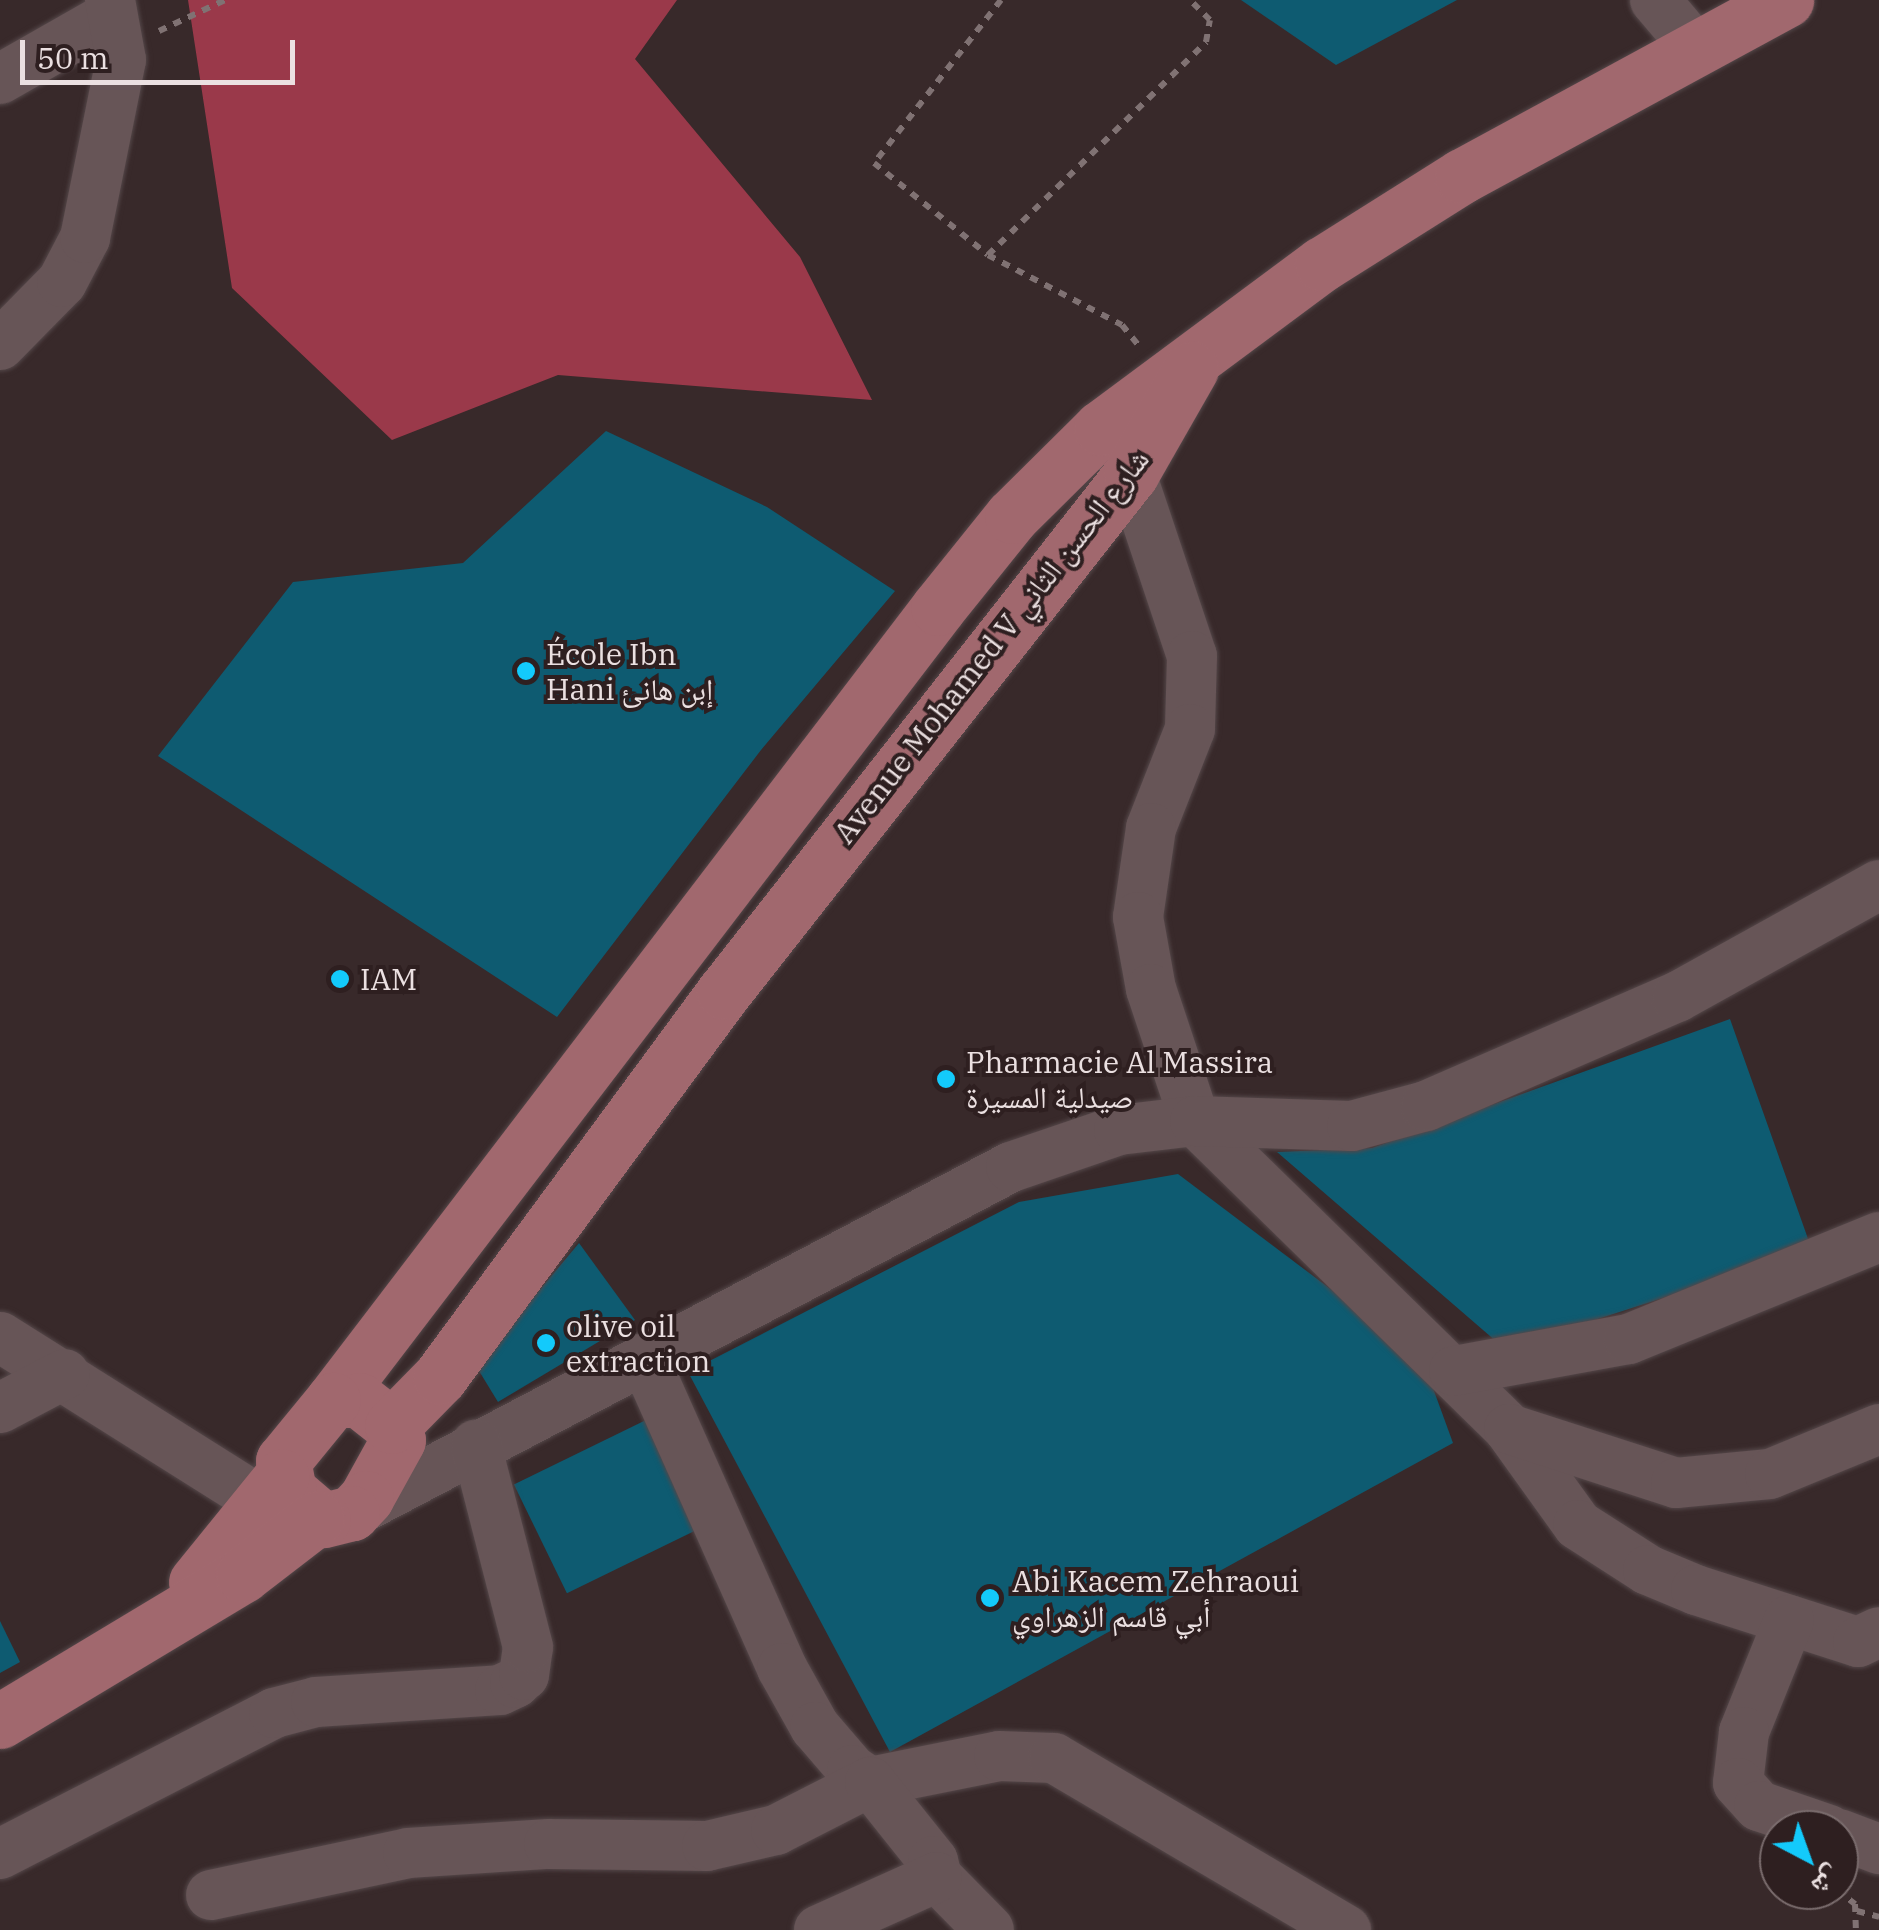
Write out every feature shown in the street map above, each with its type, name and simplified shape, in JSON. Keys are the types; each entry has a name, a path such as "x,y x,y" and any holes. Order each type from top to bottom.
{"main road":[{"path":"1181,372 1322,264 1694,46 1786,0"},
{"name":"Avenue Mohamed V شارع الحسن الثاني","path":"334,1400 1012,516 1101,428 1181,372"},
{"name":"Avenue Mohamed V شارع الحسن الثاني","path":"395,1433 724,992 1131,474 1181,372"},
{"path":"0,1722 334,1516 378,1483 395,1433 359,1400 334,1400 288,1447 273,1489 162,1622"},
{"path":"273,1489 298,1504 334,1516"}],"street":[{"path":"1655,0 1694,46"},
{"path":"0,345 62,282 85,238 118,82 113,19 1,75"},
{"path":"1101,428 1131,474 1177,602 1196,687 1190,729 1151,828 1138,917 1151,989 1194,1121 1454,1371 1509,1429 1578,1525 1614,1552 1696,1590 1789,1620 1872,1640"},
{"path":"334,1516 1011,1167 1119,1130 1194,1121 1352,1126 1426,1106 1678,996 1879,885"},
{"path":"1454,1371 1629,1340 1879,1237"},
{"path":"0,1337 273,1489"},
{"path":"644,1358 791,1685 824,1738 870,1782 933,1860 937,1877 988,1930"},
{"path":"0,1408 65,1374"},
{"path":"1509,1429 1676,1483 1770,1474 1879,1429"},
{"path":"395,1433 476,1446"},
{"path":"0,1854 274,1713 332,1700 500,1690 515,1683 524,1675 528,1647 476,1446"},
{"path":"1771,1810 1759,1806 1738,1782 1744,1732 1789,1620"},
{"path":"211,1895 408,1853 549,1844 707,1846 776,1830 870,1782 999,1756 1054,1758 1346,1930"},
{"path":"820,1930 937,1877"}],"path":[{"path":"113,19 189,22 225,0"},
{"path":"1001,0 874,163 988,255 1122,325 1181,372"},
{"path":"988,255 1206,42 1210,20 1190,0"},
{"path":"1856,1930 1858,1911 1879,1917"}],"shaded area":[{"path":"188,0 677,0 635,59 800,257 872,400 558,375 392,440 232,288"}],"building":[{"path":"1241,0 1457,0 1336,65"},
{"name":"École Ibn Hani إبن هانئ","path":"606,431 767,507 895,591 761,750 557,1017 158,756 293,582 463,563"},
{"path":"1730,1019 1812,1250 1505,1349 1277,1152 1372,1148"},
{"name":"Abi Kacem Zehraoui أبي قاسم الزهراوي","path":"1178,1174 1422,1358 1453,1443 890,1752 688,1372 1019,1202"},
{"name":"olive oil extraction","path":"579,1243 635,1320 498,1402 476,1366"},
{"path":"646,1420 699,1529 567,1593 514,1484"},
{"path":"0,1621 20,1662 0,1673"}],"place":[{"name":"École Ibn Hani إبن هانئ","path":"526,671"},
{"name":"IAM","path":"340,979"},
{"name":"Pharmacie Al Massira صيدلية المسيرة","path":"946,1079"},
{"name":"olive oil extraction","path":"546,1343"},
{"name":"Abi Kacem Zehraoui أبي قاسم الزهراوي","path":"990,1598"}]}
